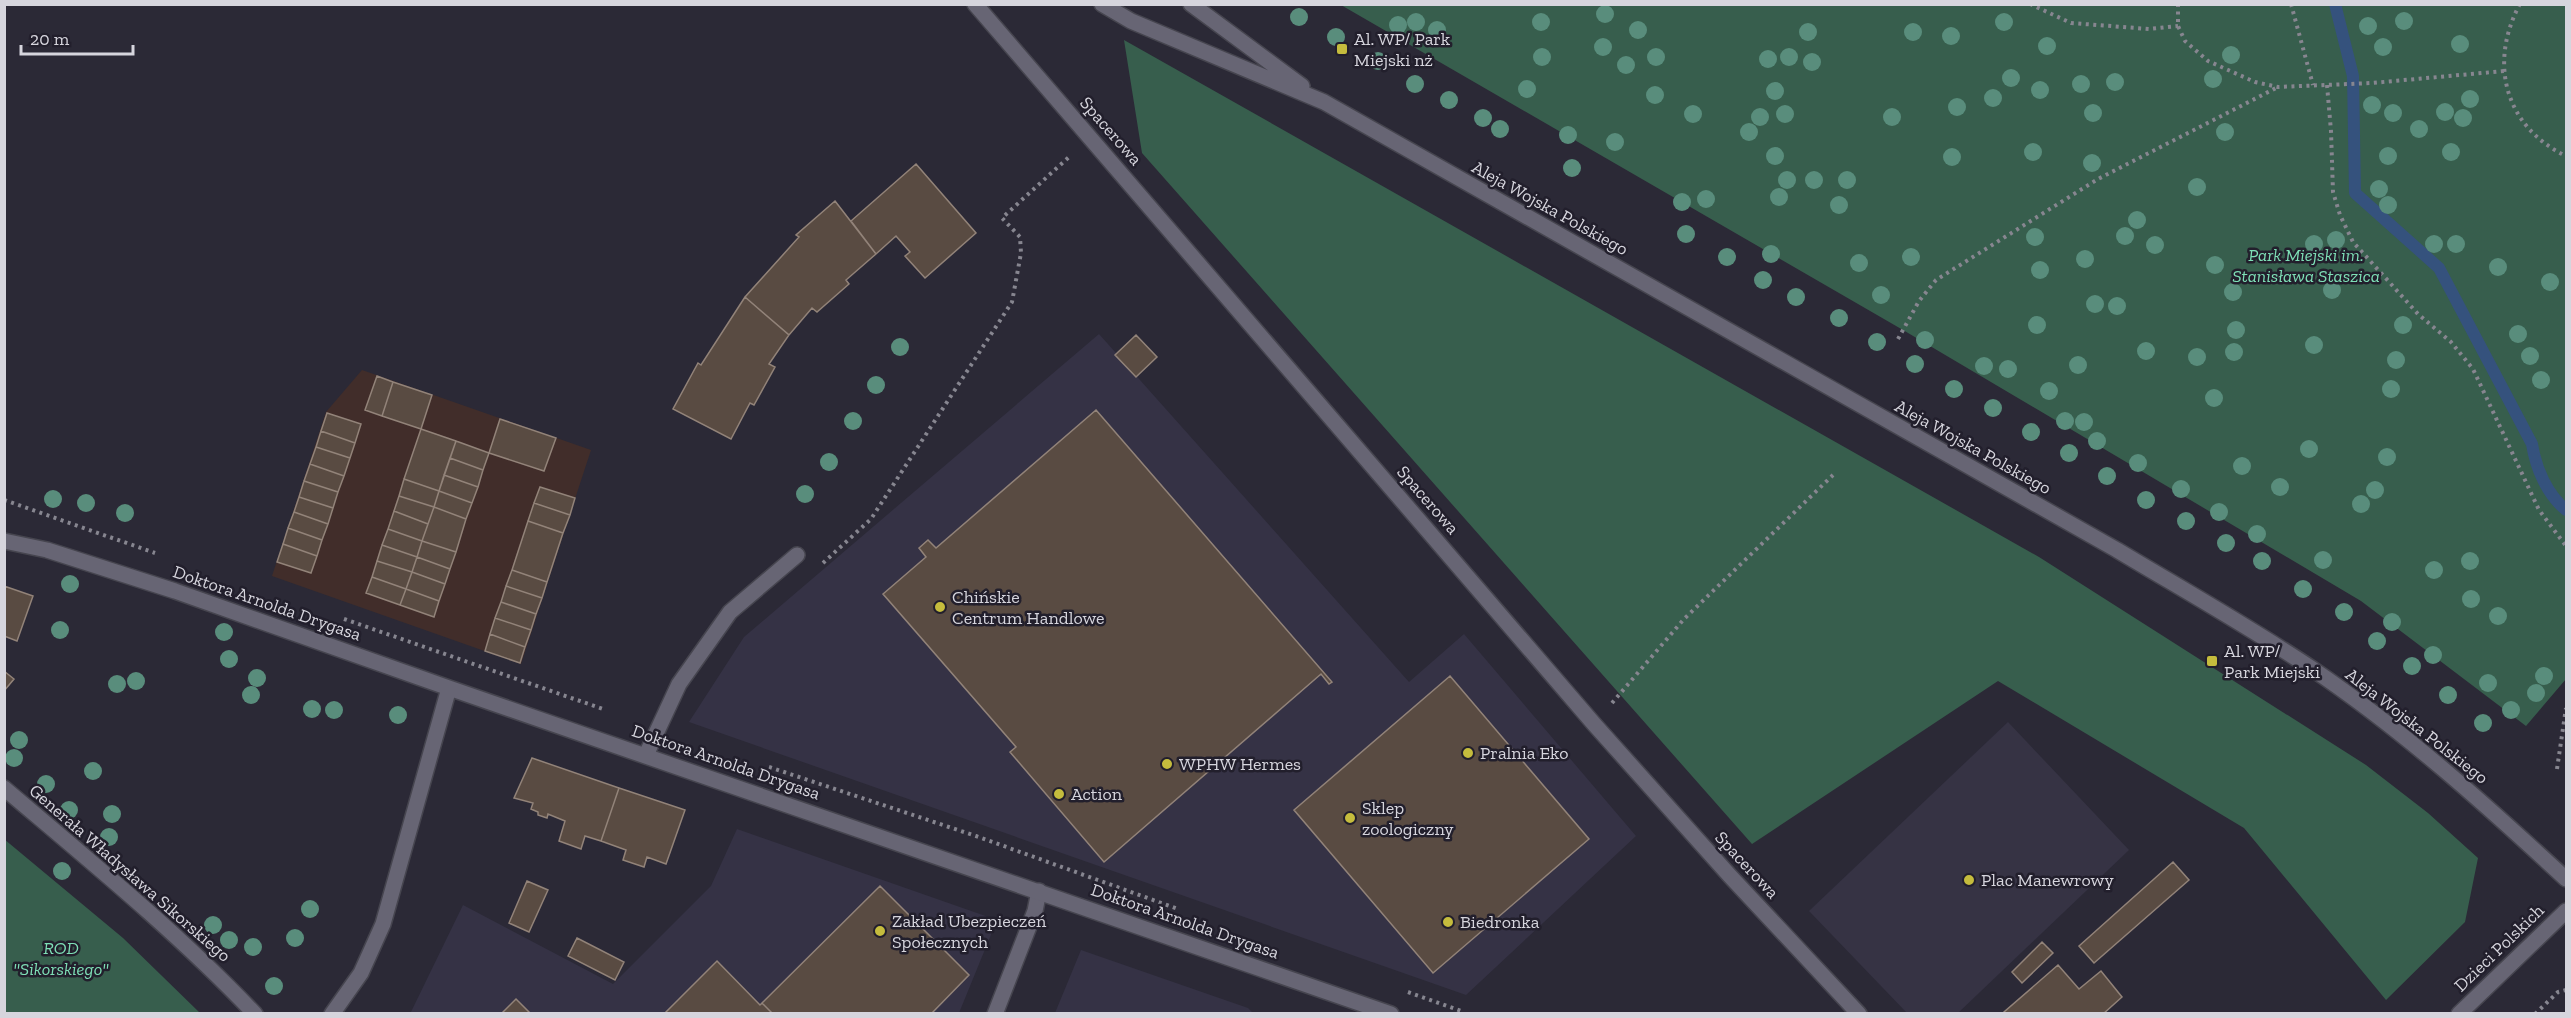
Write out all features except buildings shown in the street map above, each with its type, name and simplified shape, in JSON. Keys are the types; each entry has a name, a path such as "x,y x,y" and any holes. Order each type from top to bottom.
{"street":[{"name":"Spacerowa","path":"975,4 1594,724 1730,876 1859,1014"},
{"name":"Aleja Wojska Polskiego","path":"1102,4 1131,21 1324,102 2117,550 2238,622 2312,669 2420,749 2487,806 2566,879"},
{"name":"Aleja Wojska Polskiego","path":"1191,4 1324,102"},
{"name":"Doktora Arnolda Drygasa","path":"4,530 47,550"},
{"name":"Doktora Arnolda Drygasa","path":"4,541 47,550 186,595 1391,1014"},
{"path":"646,755 679,684 730,612 797,555"},
{"path":"332,1014 361,973 383,924 449,688"},
{"name":"Generała Władysława Sikorskiego","path":"4,788 191,948 255,1014"},
{"path":"994,1014 1035,911 1039,891"},
{"name":"Dzieci Polskich","path":"2459,1014 2566,911"}],"path":[{"path":"2030,4 2071,23 2149,29 2178,26"},
{"path":"2178,4 2178,26 2185,41 2208,61 2255,82 2278,87 2372,83 2504,71"},
{"path":"2291,4 2313,85"},
{"path":"2520,4 2511,22 2504,48 2504,71 2509,94 2519,117 2534,134 2553,150 2566,156"},
{"path":"2327,86 2333,192 2353,242 2418,314 2451,342 2473,369 2539,510 2566,546"},
{"path":"1898,339 1919,301 1936,280 2098,179 2278,87"},
{"path":"820,566 871,519 1012,302 1021,253 1020,237 1002,218 1091,137"},
{"path":"1594,724 1684,619 1833,475"},
{"path":"4,500 160,555"},
{"path":"338,617 459,657 614,714"},
{"path":"2557,769 2566,708"},
{"path":"766,766 976,836 1187,912"},
{"path":"2535,1014 2558,992 2566,990"},
{"path":"1406,992 1461,1011"}],"shaded area":[{"path":"1099,334 1409,682 1464,634 1636,836 1466,995 689,722 744,637"},
{"path":"362,370 591,450 521,664 272,576 326,412"},
{"name":"Plac Manewrowy","path":"2008,722 2129,850 1958,1013 1907,1013 1809,911"},
{"path":"737,829 997,920 959,1013 410,1014 463,905 613,984 711,886"},
{"path":"1081,950 1248,1008 1253,1013 1055,1013"}],"green space":[{"name":"Park Miejski im. Stanisława Staszica","path":"1341,5 2566,5 2566,679 2526,726 2361,601 1903,330"},
{"path":"1124,40 2039,557 2366,765 2428,813 2478,858 2465,922 2386,1000 2244,828 1998,681 1752,844 1142,153"},
{"name":"ROD \"Sikorskiego\"","path":"4,839 123,938 200,1013 5,1013"}],"waterway":[{"path":"2335,4 2353,76 2355,193 2439,268 2532,444 2543,480 2559,504 2566,510"}],"place":[{"name":"Al. WP/ Park Miejski nż","path":"1342,49"},
{"name":"Chińskie Centrum Handlowe","path":"940,607"},
{"name":"Al. WP/ Park Miejski","path":"2212,661"},
{"name":"Pralnia Eko","path":"1468,753"},
{"name":"WPHW Hermes","path":"1167,764"},
{"name":"Action","path":"1059,794"},
{"name":"Sklep zoologiczny","path":"1350,818"},
{"name":"Plac Manewrowy","path":"1969,880"},
{"name":"Biedronka","path":"1448,922"},
{"name":"Zakład Ubezpieczeń Społecznych","path":"880,931"}]}
